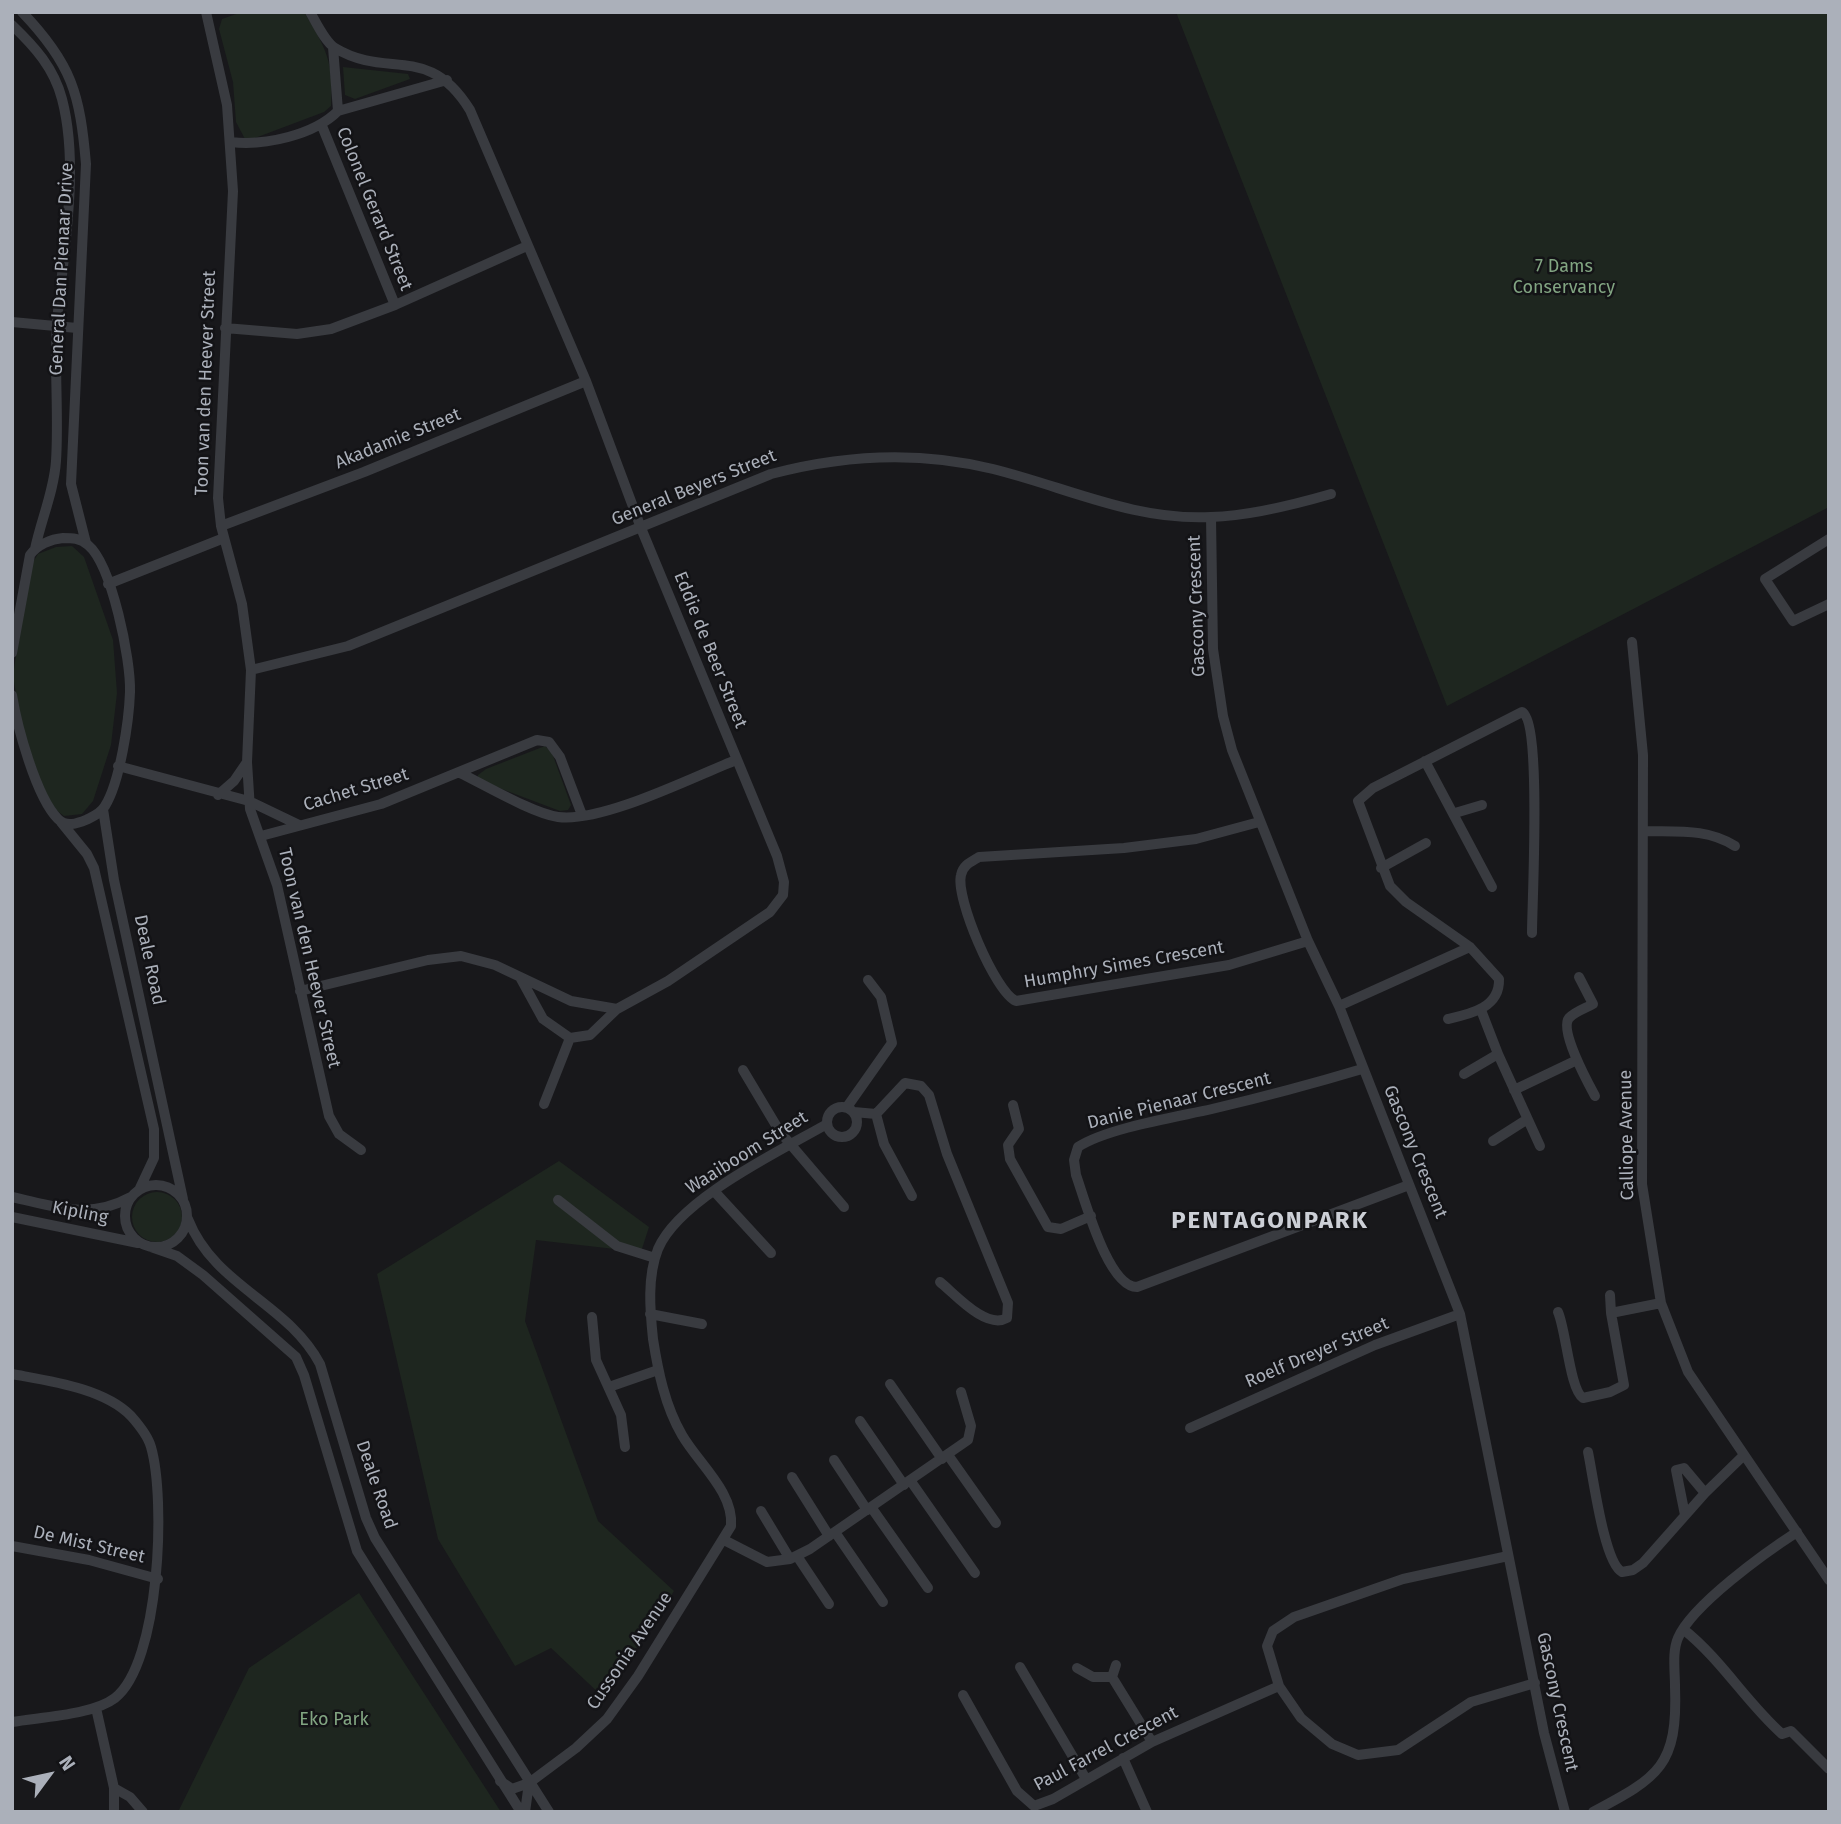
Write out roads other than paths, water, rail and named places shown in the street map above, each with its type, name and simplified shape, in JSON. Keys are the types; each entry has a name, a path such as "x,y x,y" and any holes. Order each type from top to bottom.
{"street":[{"name":"General Dan Pienaar Drive","path":"22,12 54,49 71,77 81,115 86,164 71,484 86,543 99,561 123,630 129,676"},
{"name":"Toon van den Heever Street","path":"206,12 227,105 231,142 233,191 218,498 221,526 242,604 251,670 247,762 249,801 277,885 329,1116 339,1134 361,1150"},
{"path":"310,12 333,47 338,111"},
{"name":"General Dan Pienaar Drive","path":"12,25 39,51 55,79 67,123 68,163 68,198 57,327 56,464 35,549 27,563 12,653"},
{"name":"Eddie de Beer Street","path":"333,47 369,59 415,65 447,80 470,110 586,381 641,528 777,856 784,882 783,895 770,912 637,1001 617,1009"},
{"path":"231,142 264,142 322,126 338,111 447,80"},
{"name":"Colonel Gerard Street","path":"322,126 395,305"},
{"path":"68,163 86,164"},
{"path":"225,328 312,333 395,305 527,246"},
{"path":"12,323 77,328"},
{"name":"Akadamie Street","path":"221,526 364,472 586,381"},
{"name":"General Beyers Street","path":"251,670 348,646 771,474 818,463 892,457 921,458 993,469 1080,498 1122,508 1211,517 1294,505 1331,494"},
{"name":"Gascony Crescent","path":"1211,517 1211,608 1217,683 1232,750 1308,941 1339,1006 1460,1314 1507,1556 1553,1773 1564,1812"},
{"path":"35,549 56,539 74,538 86,543"},
{"path":"108,583 224,538"},
{"path":"1829,539 1765,579 1793,621 1829,604"},
{"name":"Calliope Avenue","path":"1632,642 1643,755 1642,1184 1661,1303 1688,1372 1829,1580"},
{"name":"Deale Road","path":"129,676 130,692 118,766 103,809 114,880 183,1199"},
{"name":"Deale Road","path":"12,696 42,793 87,854 94,868 154,1129 154,1158 135,1193"},
{"path":"1448,1019 1481,1010 1495,994 1499,979 1470,947 1398,896 1381,867 1358,801 1373,788 1522,712 1527,715 1534,754 1532,933"},
{"name":"Cachet Street","path":"261,836 381,804 521,746 544,740 553,746 560,757 582,815"},
{"path":"460,773 549,814 582,815 634,801 736,760"},
{"path":"1425,761 1492,887"},
{"path":"218,795 234,781 247,762"},
{"path":"118,766 218,795 249,801 299,825"},
{"path":"1455,813 1482,805"},
{"path":"61,822 72,825 103,809"},
{"name":"Humphry Simes Crescent","path":"1259,822 1196,839 1124,848 979,858 969,863 961,873 961,893 998,985 1016,1001 1229,965 1308,941"},
{"path":"1644,831 1703,832 1721,837 1735,846"},
{"path":"1381,867 1426,843"},
{"path":"1339,1006 1470,947"},
{"path":"300,991 449,956 477,959 570,1001 617,1009"},
{"path":"520,977 543,1019 570,1038 590,1035 617,1009"},
{"path":"1579,977 1600,1015"},
{"path":"868,980 881,997 892,1043 851,1110 876,1114"},
{"path":"1593,1004 1570,1018 1566,1024 1577,1060 1594,1096"},
{"path":"1481,1010 1526,1121 1540,1146"},
{"path":"544,1104 570,1038"},
{"path":"1464,1074 1498,1054"},
{"path":"1514,1090 1577,1060"},
{"name":"Danie Pienaar Crescent","path":"1362,1069 1084,1143 1074,1153 1073,1160 1091,1216 1116,1275 1124,1283 1137,1287 1409,1185"},
{"path":"743,1070 780,1132 844,1207"},
{"path":"876,1114 905,1083 922,1086 929,1095 943,1144 1008,1303 1007,1318 999,1322 988,1319 940,1282"},
{"path":"1013,1105 1019,1129 1008,1145 1010,1159 1048,1227 1061,1229 1091,1216"},
{"name":"Waaiboom Street","path":"732,1517 727,1499 680,1432 657,1370 650,1314 655,1258 667,1232 683,1214 715,1191 827,1124 830,1112 841,1106 851,1110 857,1125 850,1135 839,1137 827,1124"},
{"path":"876,1114 884,1144 912,1196"},
{"path":"1493,1141 1526,1121"},
{"path":"158,1184 168,1186 183,1199 188,1219 179,1238 162,1248 146,1245 127,1227 126,1206 135,1193 158,1184"},
{"path":"715,1191 771,1253"},
{"name":"Kipling","path":"12,1197 94,1211 115,1206 135,1193"},
{"path":"558,1200 617,1246 655,1258"},
{"name":"Kipling","path":"12,1217 146,1245"},
{"name":"Deale Road","path":"188,1219 195,1238 217,1266 310,1344 320,1364 366,1518 430,1627 549,1812"},
{"name":"Deale Road","path":"146,1245 177,1256 203,1275 296,1357 304,1375 356,1551 500,1781 523,1812"},
{"path":"1558,1312 1566,1332 1575,1387 1583,1398 1611,1392 1624,1385 1610,1295"},
{"path":"1611,1313 1661,1303"},
{"path":"650,1314 702,1324"},
{"name":"Roelf Dreyer Street","path":"1190,1428 1375,1345 1460,1314"},
{"path":"592,1317 596,1360 621,1416 625,1447"},
{"path":"608,1387 657,1370"},
{"path":"12,1374 68,1386 98,1397 121,1408 138,1424 147,1438 153,1458 158,1579 151,1612 129,1682 114,1698 96,1708 12,1722"},
{"path":"890,1384 996,1523"},
{"path":"724,1540 767,1562 793,1558 832,1534 945,1457 971,1433 961,1392"},
{"path":"860,1420 975,1573"},
{"path":"1588,1452 1608,1547 1618,1570 1629,1572 1637,1568 1705,1493 1743,1456"},
{"path":"834,1461 928,1588"},
{"path":"1685,1516 1676,1470 1684,1468 1705,1493"},
{"path":"792,1477 883,1602"},
{"path":"761,1511 829,1604"},
{"name":"Cussonia Avenue","path":"529,1783 594,1733 613,1712 724,1540 732,1517"},
{"path":"1593,1812 1648,1781 1661,1766 1675,1721 1675,1649 1684,1629 1737,1575 1797,1532"},
{"name":"De Mist Street","path":"12,1546 89,1560 158,1579"},
{"path":"1507,1556 1403,1579 1282,1623 1273,1631 1267,1646 1279,1686 1301,1718 1319,1735 1346,1751 1374,1755 1398,1750 1416,1741 1471,1702 1535,1683"},
{"path":"410,1640 430,1627"},
{"path":"1684,1629 1710,1652 1759,1714 1782,1734 1791,1731 1829,1769"},
{"path":"1112,1677 1116,1665"},
{"path":"1020,1667 1086,1779"},
{"path":"1077,1668 1093,1678 1112,1677"},
{"path":"1112,1677 1152,1742"},
{"name":"Paul Farrel Crescent","path":"963,1695 1017,1791 1028,1803 1041,1805 1152,1742 1279,1686"},
{"path":"96,1708 114,1788 114,1812"},
{"path":"1123,1758 1147,1812"},
{"path":"500,1781 512,1789 529,1783"},
{"path":"523,1812 529,1783"},
{"path":"114,1788 130,1797 143,1812"}],"district":[{"name":"PENTAGONPARK","path":"1270,1221"}],"park label":[{"name":"7 Dams Conservancy","path":"1564,277"},
{"name":"Eko Park","path":"334,1720"}]}
